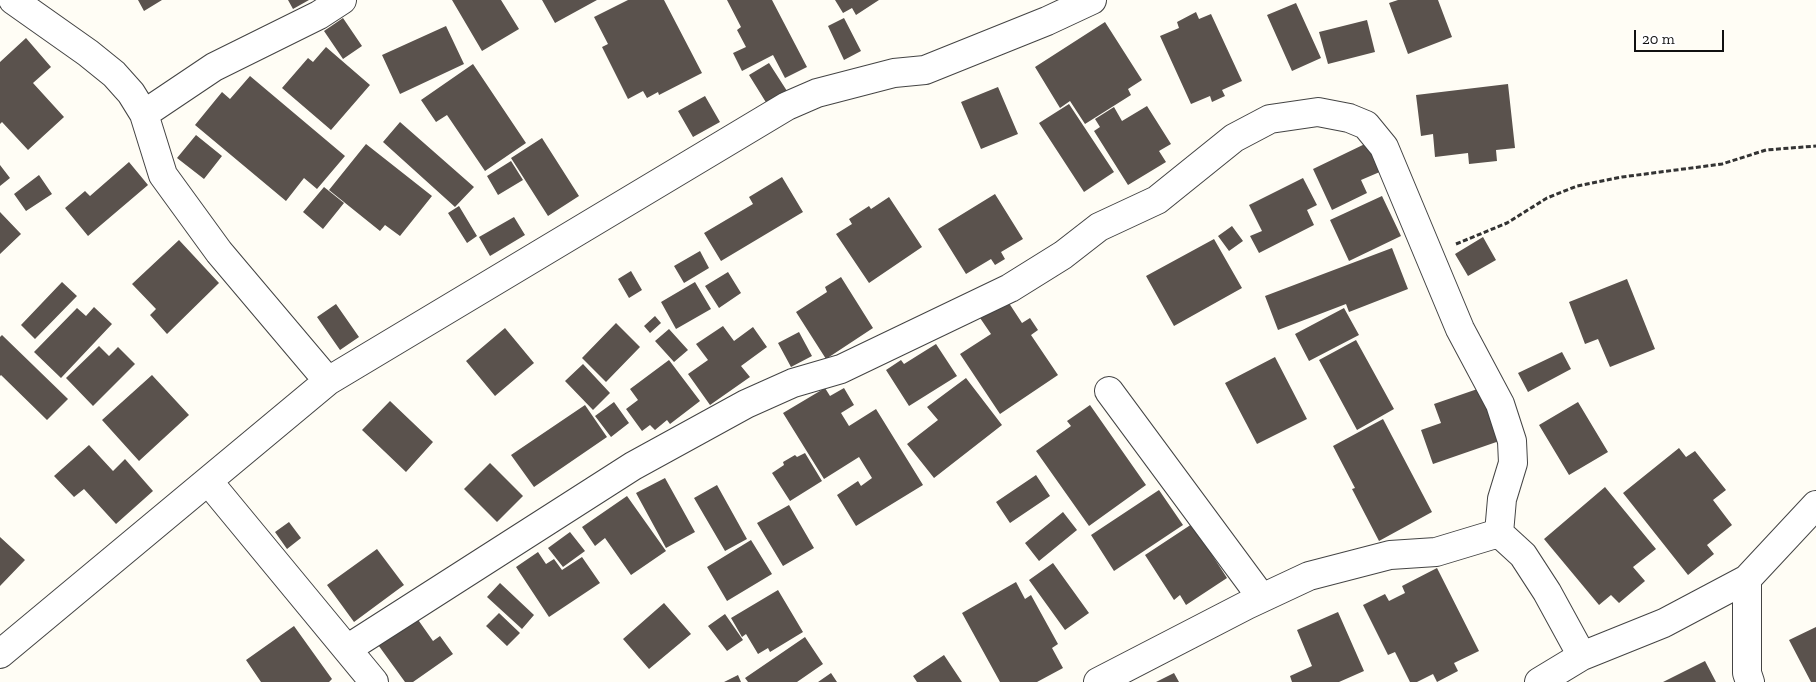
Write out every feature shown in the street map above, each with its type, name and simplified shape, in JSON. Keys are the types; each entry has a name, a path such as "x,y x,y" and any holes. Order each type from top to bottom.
{"street":[{"path":"0,14 13,0 88,53 114,74 131,93 144,114 163,175 218,252 328,381"},
{"path":"144,114 214,68 319,15 342,0"},
{"path":"0,654 328,381 787,106 817,93 894,73 933,68 1047,21 1092,0"},
{"path":"346,649 633,466 746,404 793,383 841,369 1010,288 1063,255 1099,228 1157,200 1234,138 1270,119 1318,112 1349,118 1366,125 1384,147 1460,329 1500,404 1512,440 1513,463 1502,499 1499,533"},
{"path":"1109,391 1262,598"},
{"path":"208,481 374,682"},
{"path":"1540,682 1582,656 1664,623 1747,579 1816,506"},
{"path":"1098,682 1262,598 1318,574 1390,555 1436,552 1499,533"},
{"path":"1499,533 1523,555 1547,592 1582,656"},
{"path":"1747,579 1746,672 1750,682"}],"path":[{"path":"1430,254 1507,223 1547,198 1577,186 1622,177 1722,164 1766,150 1816,146"}],"building":[{"path":"138,0 162,0 144,11"},
{"path":"288,0 309,0 293,9"},
{"path":"452,0 501,0 519,29 482,51"},
{"path":"542,0 597,0 555,23"},
{"path":"628,0 664,0 702,73 659,95 658,92 647,98 643,91 628,99 602,47 608,44 594,17"},
{"path":"727,0 772,0 807,67 785,78 773,55 742,71 733,53 746,47 737,30 741,27"},
{"path":"835,0 879,0 856,15 852,8 843,13"},
{"path":"1398,0 1438,0 1452,37 1408,54 1389,3"},
{"path":"1296,3 1321,58 1292,71 1267,15"},
{"path":"1196,12 1199,19 1211,14 1242,81 1222,90 1225,96 1212,102 1210,96 1191,104 1160,36 1179,28 1177,22"},
{"path":"343,18 362,46 343,59 324,31"},
{"path":"844,18 861,51 844,60 828,26"},
{"path":"1367,20 1375,52 1328,64 1319,32"},
{"path":"1105,22 1142,80 1128,89 1131,95 1085,124 1070,101 1060,108 1035,67"},
{"path":"446,26 464,64 400,94 382,55"},
{"path":"26,38 51,67 33,83 64,117 28,150 2,122 0,124 0,62"},
{"path":"326,47 370,85 331,130 282,88 308,58 313,62"},
{"path":"769,63 787,91 767,104 749,75"},
{"path":"473,64 526,143 485,171 447,115 436,122 421,100"},
{"path":"250,76 345,156 317,189 304,178 286,201 195,125 222,92 230,99"},
{"path":"1508,84 1515,148 1496,150 1497,161 1469,164 1468,153 1435,157 1433,134 1421,136 1416,95"},
{"path":"998,87 1018,134 981,149 961,102"},
{"path":"705,96 720,122 693,137 678,111"},
{"path":"1069,104 1114,172 1084,192 1039,123"},
{"path":"1147,106 1171,144 1159,151 1166,162 1128,185 1094,131 1100,127 1095,119 1114,107 1122,121"},
{"path":"400,122 474,187 455,207 383,142"},
{"path":"196,135 222,156 204,179 177,158"},
{"path":"542,138 579,196 548,216 511,158"},
{"path":"1369,142 1382,171 1361,180 1367,193 1332,210 1313,169"},
{"path":"366,144 432,196 400,236 385,225 380,231 329,190"},
{"path":"511,161 523,180 498,195 487,176"},
{"path":"129,162 148,185 88,236 65,208 85,191 90,196"},
{"path":"0,165 10,178 0,186"},
{"path":"39,175 52,194 26,211 14,194"},
{"path":"782,177 803,212 721,261 704,233 753,204 749,197"},
{"path":"1303,178 1317,205 1307,210 1314,225 1259,253 1250,236 1262,231 1249,205"},
{"path":"324,187 344,203 323,229 303,212"},
{"path":"995,194 1023,239 1001,252 1005,259 995,265 991,259 966,274 938,229"},
{"path":"1382,196 1401,236 1349,261 1330,220"},
{"path":"889,197 922,247 869,283 836,234 852,224 849,219 869,206 871,209"},
{"path":"459,206 477,236 467,243 448,213"},
{"path":"0,212 21,234 0,254"},
{"path":"514,217 525,235 490,256 479,237"},
{"path":"1232,226 1243,241 1229,251 1218,236"},
{"path":"1483,237 1496,260 1468,276 1455,254"},
{"path":"1214,239 1242,288 1174,326 1146,276"},
{"path":"179,240 219,283 167,334 150,315 156,309 132,284"},
{"path":"1392,248 1408,289 1349,312 1346,304 1278,330 1265,296"},
{"path":"700,251 709,268 684,283 674,266"},
{"path":"631,271 642,290 629,298 618,279"},
{"path":"728,272 741,293 719,308 705,286"},
{"path":"841,277 873,328 826,359 796,312 827,292 825,287"},
{"path":"1627,279 1655,349 1610,367 1598,339 1585,344 1569,302"},
{"path":"62,282 77,296 35,339 21,325"},
{"path":"695,282 711,309 676,329 661,302"},
{"path":"1005,297 1022,323 1030,318 1038,330 1031,335 1058,375 1000,414 960,354 991,334 978,315"},
{"path":"336,304 359,337 340,350 317,317"},
{"path":"94,307 112,324 61,378 34,352 77,308 86,316"},
{"path":"1344,308 1359,335 1309,361 1295,334"},
{"path":"655,316 661,323 650,333 644,326"},
{"path":"616,323 640,347 606,382 582,358"},
{"path":"723,326 734,341 753,327 767,347 741,366 750,377 710,405 688,374 708,360 696,344"},
{"path":"505,328 534,363 495,396 466,361"},
{"path":"669,329 688,350 674,362 655,341"},
{"path":"799,332 812,356 791,367 778,343"},
{"path":"2,335 68,399 47,420 0,376 0,337"},
{"path":"1356,340 1394,409 1357,430 1319,360"},
{"path":"936,344 957,376 909,406 886,370 901,360 904,364"},
{"path":"99,346 109,356 118,347 135,364 93,406 66,378"},
{"path":"1562,352 1571,369 1528,392 1518,373"},
{"path":"1275,357 1307,419 1257,444 1225,383"},
{"path":"669,360 700,401 670,424 667,420 655,430 650,425 642,431 626,409 638,400 630,389"},
{"path":"583,364 610,393 593,410 565,381"},
{"path":"152,375 189,415 139,461 102,420"},
{"path":"966,378 1002,425 934,478 907,444 938,420 927,407"},
{"path":"1489,385 1508,438 1433,464 1421,430 1441,423 1434,404"},
{"path":"825,388 830,396 844,388 854,405 841,413 849,426 876,409 923,485 856,526 837,495 858,481 861,486 872,478 859,457 824,479 783,413"},
{"path":"390,401 433,442 406,472 362,430"},
{"path":"614,402 629,423 611,437 595,416"},
{"path":"1578,402 1608,452 1569,475 1539,425"},
{"path":"585,405 607,437 534,487 511,455"},
{"path":"1090,405 1146,485 1089,526 1036,451 1071,426 1067,421"},
{"path":"1383,419 1432,512 1379,541 1352,489 1355,488 1333,446"},
{"path":"89,445 113,471 125,459 153,491 116,524 84,489 74,497 54,476"},
{"path":"1679,448 1686,457 1695,451 1726,490 1713,500 1732,525 1707,545 1714,554 1688,575 1623,493"},
{"path":"805,453 822,481 790,501 772,473 784,465 783,462 795,455 797,457"},
{"path":"490,463 523,496 497,522 464,489"},
{"path":"1036,475 1050,496 1010,523 996,502"},
{"path":"665,478 695,532 666,548 636,493"},
{"path":"717,485 747,539 725,551 694,498"},
{"path":"1605,487 1656,549 1633,567 1645,581 1619,603 1611,595 1599,605 1544,539"},
{"path":"1159,490 1183,525 1114,571 1091,535"},
{"path":"627,496 666,551 631,575 605,538 595,546 582,527"},
{"path":"789,505 814,548 783,566 757,523"},
{"path":"1063,512 1077,530 1039,561 1025,543"},
{"path":"289,522 301,538 287,549 275,532"},
{"path":"1192,524 1227,578 1186,605 1180,595 1174,600 1145,555"},
{"path":"570,532 585,551 563,567 548,548"},
{"path":"0,537 25,560 0,586"},
{"path":"751,540 772,574 727,601 707,567"},
{"path":"377,549 404,585 354,622 327,585"},
{"path":"538,552 546,564 554,559 562,570 582,557 600,583 549,617 516,567"},
{"path":"1053,563 1089,613 1065,630 1029,580"},
{"path":"1437,568 1479,651 1454,663 1458,671 1437,682 1433,674 1417,682 1410,682 1395,652 1388,655 1363,605 1385,594 1389,601 1405,593 1402,586"},
{"path":"1016,582 1025,599 1031,595 1058,644 1052,648 1063,668 1037,682 1000,682 962,613"},
{"path":"500,583 534,615 522,629 487,597"},
{"path":"778,590 803,632 770,652 768,648 758,654 746,634 742,637 731,618"},
{"path":"664,603 691,634 649,669 623,639"},
{"path":"1338,612 1364,671 1339,682 1292,682 1290,676 1312,666 1297,630"},
{"path":"499,613 520,633 507,646 486,626"},
{"path":"414,614 433,641 440,636 453,654 413,682 405,682 376,642"},
{"path":"725,614 743,640 727,651 708,626"},
{"path":"294,626 332,679 329,682 261,682 246,660"},
{"path":"1816,627 1816,682 1811,682 1789,640"},
{"path":"805,637 823,664 797,682 748,682 745,678"},
{"path":"944,655 962,682 917,682 913,676"},
{"path":"1705,661 1716,682 1663,682"},
{"path":"831,673 837,682 818,682"},
{"path":"1174,673 1179,682 1156,682"},
{"path":"738,675 741,682 724,682"}]}
